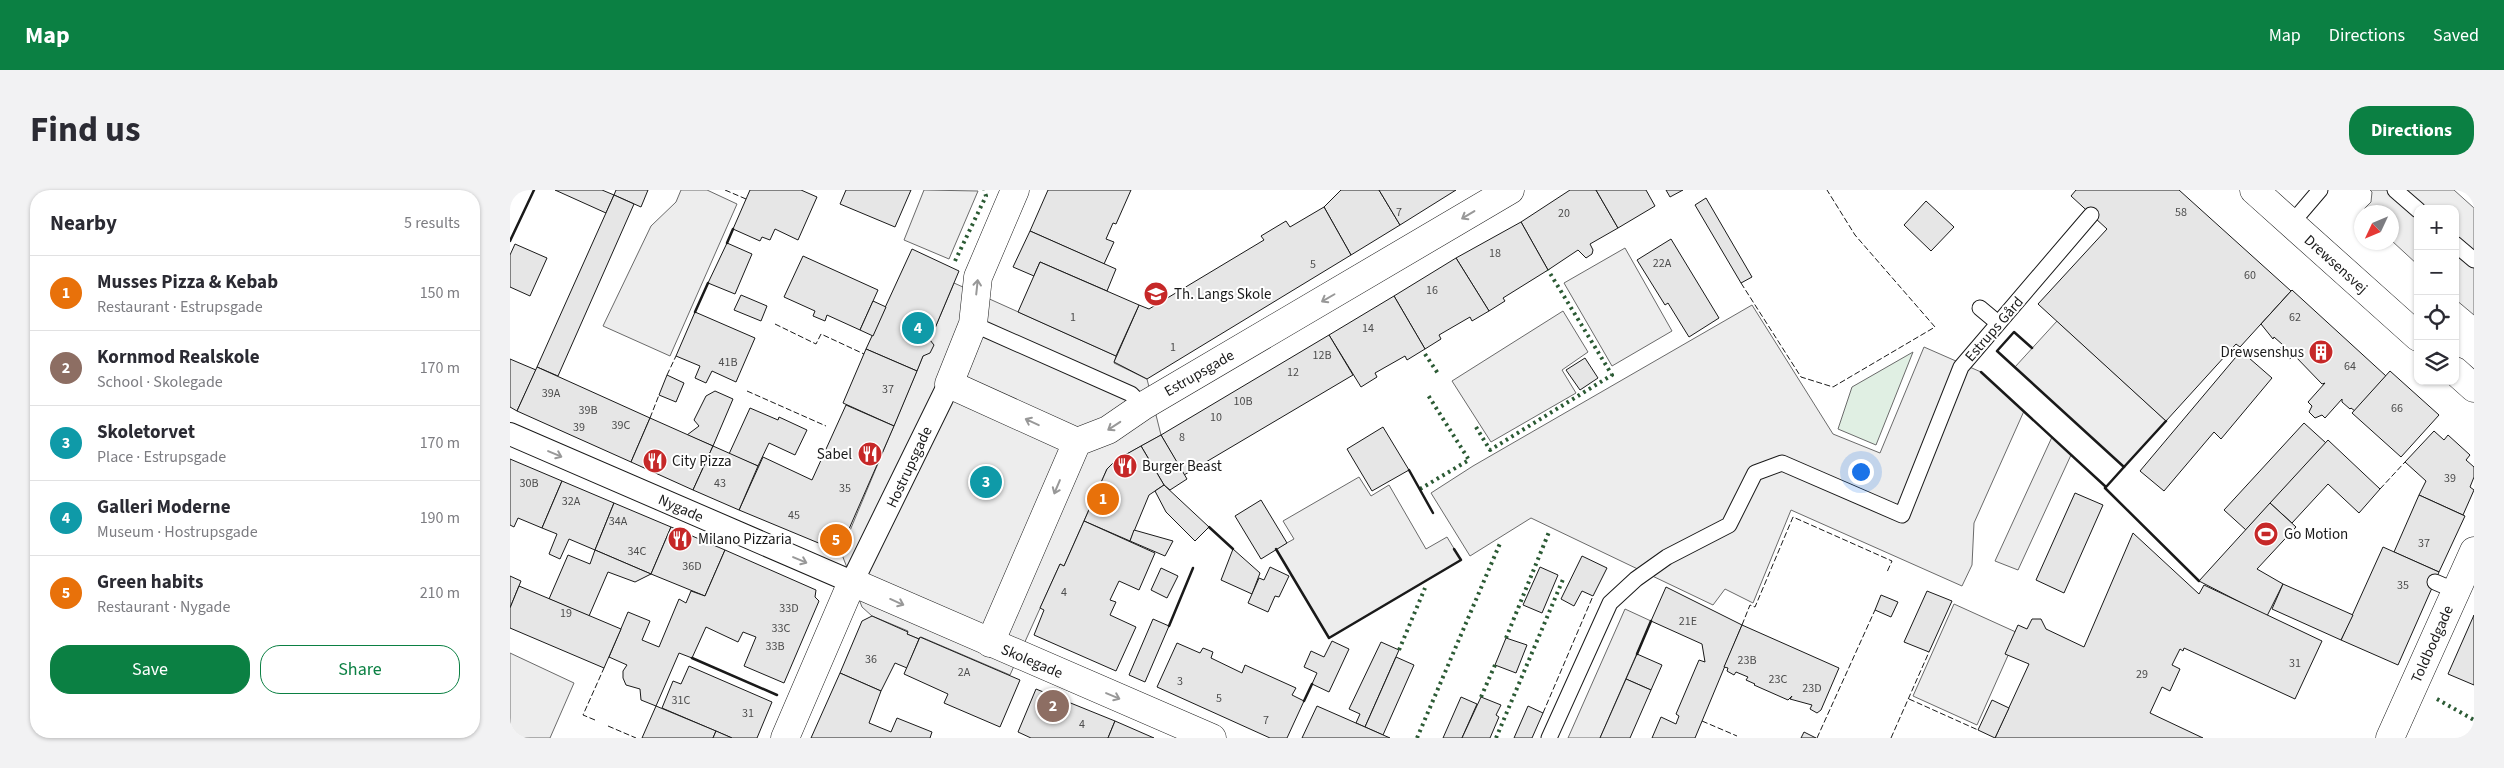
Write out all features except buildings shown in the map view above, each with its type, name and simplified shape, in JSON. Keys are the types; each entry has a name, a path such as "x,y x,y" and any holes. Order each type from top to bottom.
{"street":[{"name":"Hostrupsgade","path":"785,738 852,582 950,384 981,327 978,277 1015,190"},
{"name":"Estrupsgade","path":"1077,442 1108,430 1143,406 1510,190"},
{"name":"Drewsensvej","path":"2254,190 2414,333"},
{"path":"2459,375 2474,388"},
{"path":"950,384 1077,442 990,643"},
{"name":"Nygade","path":"510,434 852,582"},
{"name":"Toldbodgade","path":"2390,738 2445,587 2474,551"},
{"name":"Skolegade","path":"852,582 1212,738"}],"lane":[{"path":"2291,224 2320,190"},
{"path":"2395,190 2414,207"},
{"name":"Estrups Gård","path":"1549,738 1610,603 1636,579 1668,557 1729,525 1755,473 1782,463 1902,515 1961,367 2092,215"},
{"path":"2459,247 2474,260"},
{"path":"1980,308 1998,324"},
{"path":"981,327 1131,394 1143,406"}],"green space":[{"path":"1913,352 1876,445 1838,429 1852,387"}],"shaded area":[{"path":"681,190 707,190 737,204 670,356 603,326 651,226 676,202"},
{"path":"924,190 978,191 949,259 904,240"},
{"path":"2370,190 2454,190 2474,208 2474,315 2459,302 2459,205 2414,205 2414,261 2399,247 2399,205 2368,205 2371,202 2372,192"},
{"path":"1625,248 1672,331 1612,366 1564,283"},
{"path":"954,283 1116,356 1114,363 1147,379 1161,435 1116,460 1107,469 1064,566 1060,564 1010,675 921,637 919,639 907,634 908,631 872,616 862,607 841,552 923,356 933,345 930,340"},
{"path":"1752,305 1833,434 1880,453 1924,347 1981,372 2024,411 1974,523 1972,565 1962,586 1791,510 1753,603 1725,589 1713,605 1531,518 1470,556 1431,493 1473,466"},
{"path":"1563,311 1588,352 1562,370 1576,393 1491,442 1452,381"},
{"path":"2057,321 2166,421 2124,467 2015,367"},
{"path":"2052,437 2071,455 2018,570 1995,561"},
{"path":"1359,477 1371,496 1389,485 1426,549 1447,537 1461,560 1329,638 1276,549 1294,539 1283,521"},
{"path":"1954,604 2018,633 1977,725 1913,696"},
{"path":"1625,609 1651,621 1600,738 1568,738"},
{"path":"510,653 574,683 550,738 510,738"}],"hedge":[{"path":"955,261 986,196 984,190"},
{"path":"1476,427 1490,450 1612,375 1548,270"},
{"path":"1425,354 1439,375"},
{"path":"1420,489 1469,460 1428,395"},
{"path":"1506,638 1549,532"},
{"path":"1417,738 1501,541"},
{"path":"1496,738 1564,577"},
{"path":"1399,650 1425,588"},
{"path":"1481,697 1495,665"},
{"path":"2437,699 2474,720"}],"fence":[{"path":"725,190 746,199"},
{"path":"1741,283 1801,377 1833,387 1935,327 1855,235 1827,190"},
{"path":"775,324 816,344 821,334 864,354"},
{"path":"667,375 676,356"},
{"path":"747,391 826,426"},
{"path":"650,418 659,395"},
{"path":"2380,489 2405,462"},
{"path":"1742,625 1750,605 1755,607 1793,517 1892,561 1887,572"},
{"path":"1543,713 1593,596"},
{"path":"1817,738 1875,610"},
{"path":"1891,738 1929,652"},
{"path":"595,720 583,715 604,668"},
{"path":"1909,699 1978,730"},
{"path":"1702,721 1737,736"},
{"path":"608,726 636,738"}],"wall":[{"path":"510,241 534,190"},
{"path":"727,243 733,229"},
{"path":"695,312 708,283"},
{"path":"2032,348 2014,332 1997,351 2124,467 2166,421"},
{"path":"1981,372 2106,487 2124,467"},
{"path":"1409,470 1433,513"},
{"path":"2105,488 2199,581"},
{"path":"1209,527 1233,549"},
{"path":"1276,549 1329,638 1461,560 1454,549"},
{"path":"1169,626 1193,568"},
{"path":"1637,654 1651,621"},
{"path":"692,658 777,695"},
{"path":"1304,701 1312,684"}],"place":[{"name":"Th. Langs Skole","path":"1156,294"},
{"name":"Galleri Moderne","path":"918,328"},
{"name":"Drewsenshus","path":"2321,352"},
{"name":"Sabel","path":"870,454"},
{"name":"City Pizza","path":"655,461"},
{"name":"Burger Beast","path":"1125,466"},
{"name":"Skoletorvet","path":"986,482"},
{"name":"Musses Pizza & Kebab","path":"1103,499"},
{"name":"Go Motion","path":"2266,534"},
{"name":"Milano Pizzaria","path":"680,539"},
{"name":"Green habits","path":"836,540"},
{"name":"Kornmod Realskole","path":"1053,706"}]}
